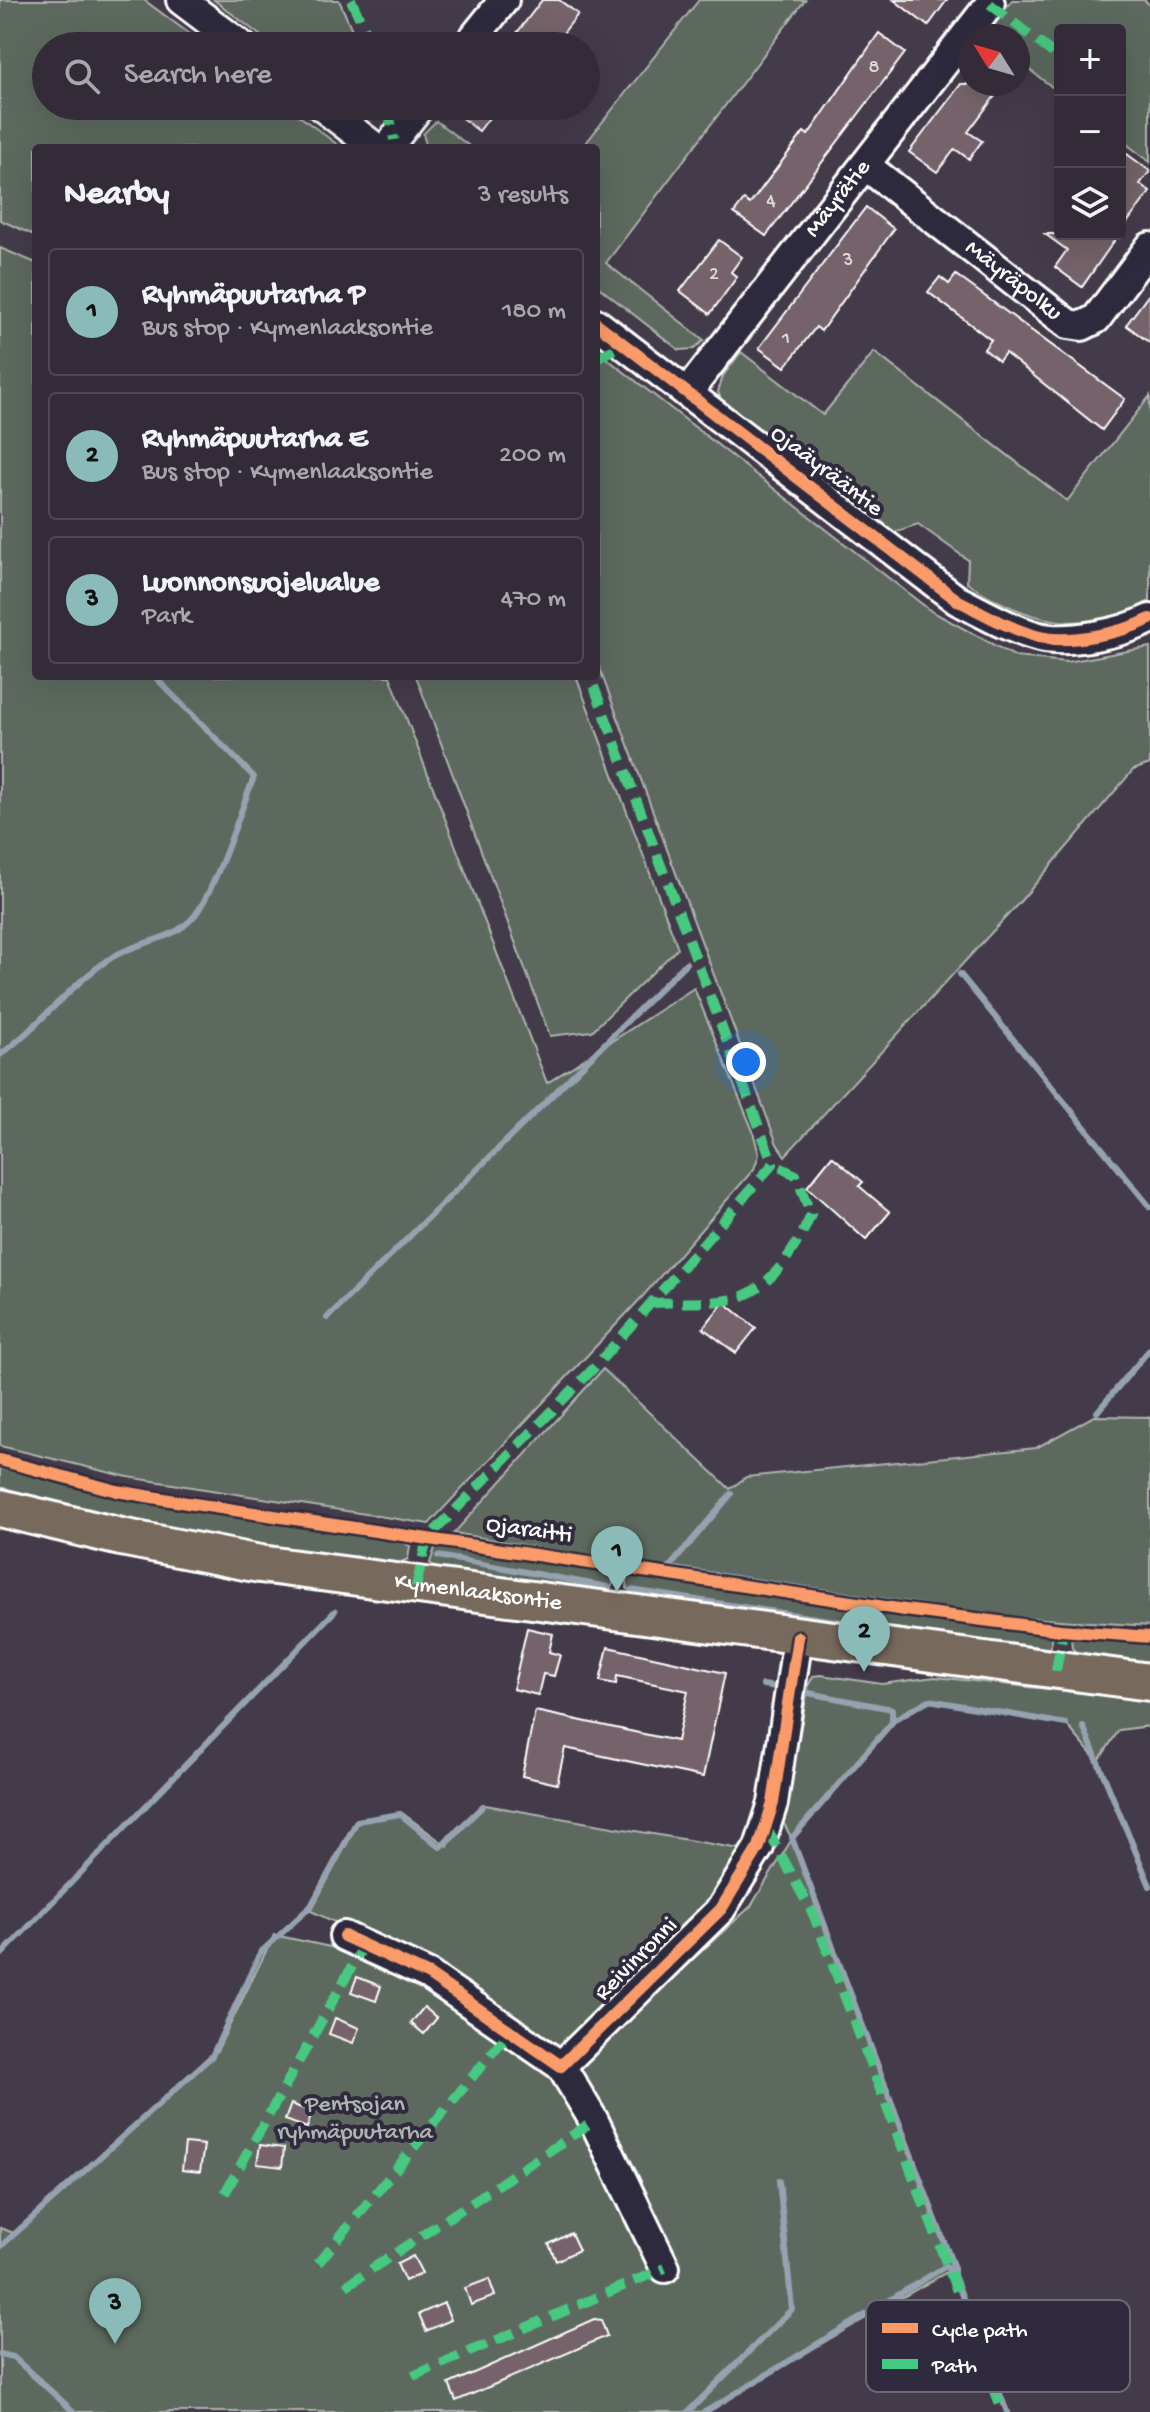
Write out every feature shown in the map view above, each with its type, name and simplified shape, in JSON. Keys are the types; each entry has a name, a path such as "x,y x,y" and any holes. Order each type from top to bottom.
{"main road":[{"name":"Kymenlaaksontie","path":"0,1508 121,1537 260,1564 1150,1682"}],"street":[{"path":"181,0 223,32"},
{"path":"478,32 504,0"},
{"name":"Mäyrätie","path":"687,393 990,4"},
{"path":"339,120 371,144"},
{"path":"390,144 409,120"},
{"name":"Mäyräpolku","path":"865,165 1068,324 1082,326 1096,319 1150,247"},
{"name":"Ojaäyrääntie","path":"600,326 957,600 1004,625 1039,638 1090,636 1135,626 1150,619"},
{"name":"Reivinronni","path":"561,2066 721,1909 747,1870 767,1829 773,1803 798,1637"},
{"path":"344,1936 429,1975 561,2066 600,2134 665,2268"}],"green space":[{"path":"0,0 144,0 187,32 32,32 32,120 305,120 337,144 32,144 32,234 0,220"},
{"path":"214,0 339,0 353,32 256,32"},
{"path":"699,0 805,0 606,263 704,340 694,349 679,350 600,288 600,144 585,144"},
{"path":"1012,0 1144,0 1150,5 1150,162 1126,144 1126,24 1054,24 1054,88 1030,70 1030,24 993,24"},
{"path":"436,121 467,144 426,144 423,134"},
{"path":"0,248 32,261 32,680 392,680 547,1083 694,988 753,1131 759,1155 754,1169 643,1296 429,1524 128,1477 0,1446"},
{"path":"741,352 823,415 874,352 1067,501 1150,396 1150,601 1101,619 1078,622 1056,620 1012,608 967,583 968,560 918,524 892,533 723,404 718,392 723,376"},
{"path":"600,353 931,611 1016,657 1067,662 1150,647 1150,764 1133,770 1018,904 785,1156 777,1144 600,670"},
{"path":"417,680 578,680 678,948 592,1031 550,1036"},
{"path":"603,1369 730,1489 746,1477 1036,1448 1094,1416 1150,1417 1150,1626 985,1615 658,1568 454,1533"},
{"path":"0,1468 197,1510 397,1539 410,1546 408,1559 392,1566 113,1519 0,1491"},
{"path":"436,1545 612,1570 613,1584 610,1589 437,1570 430,1563"},
{"path":"627,1575 1053,1635 1050,1650 1041,1653 671,1601 627,1589"},
{"path":"1071,1637 1150,1643 1150,1665 1079,1655 1072,1648"},
{"name":"Pentsojan ryhmäpuutarha","path":"813,1676 882,1684 935,1677 1150,1700 1150,1726 1119,1730 1098,1762 1066,1724 929,1700 895,1719 792,1838 954,2268 898,2300 866,2300 866,2318 701,2412 0,2412 0,2228 14,2233 217,2051 274,1935 363,1954 430,1984 551,2069 659,2279 580,2074 584,2059 751,1906 792,1839 783,1822"},
{"path":"485,1805 746,1850 718,1896 571,2048 553,2052 430,1966 311,1911 358,1823 401,1812 447,1846"}],"building":[{"path":"542,0 559,0 578,14 564,32 518,32"},
{"path":"894,0 947,0 928,26"},
{"path":"879,33 905,53 766,236 734,213 744,200 750,204 804,132 808,135"},
{"path":"958,88 958,96 995,96 968,132 982,141 969,159 955,149 937,172 909,152"},
{"path":"464,120 487,120 479,131"},
{"path":"1126,155 1150,171 1140,184 1150,192 1126,224 1126,168"},
{"path":"866,207 894,229 821,331 816,327 785,367 759,348"},
{"path":"1045,234 1054,234 1054,240 1115,240 1082,287 1055,267 1067,250"},
{"path":"719,240 742,257 731,272 737,277 710,314 680,291"},
{"path":"956,275 1125,399 1102,430 1005,353 999,361 984,349 991,340 928,292 940,277 949,284"},
{"path":"1150,293 1150,343 1126,325"},
{"path":"832,1156 863,1182 859,1186 890,1212 866,1240 807,1187"},
{"path":"724,1302 756,1328 736,1353 703,1328"},
{"path":"527,1628 553,1634 549,1652 560,1655 554,1676 543,1674 538,1695 513,1689"},
{"path":"608,1647 725,1673 703,1777 565,1748 557,1784 522,1776 535,1711 677,1741 688,1691 617,1676 616,1684 600,1681"},
{"path":"357,1977 381,1986 376,2001 351,1992"},
{"path":"424,2007 437,2018 424,2034 411,2023"},
{"path":"335,2018 359,2028 353,2043 329,2034"},
{"path":"291,2104 312,2112 307,2128 285,2120"},
{"path":"185,2143 204,2145 200,2172 182,2170"},
{"path":"260,2145 284,2148 282,2167 257,2164"},
{"path":"571,2233 579,2250 556,2261 549,2244"},
{"path":"413,2256 422,2273 405,2281 397,2264"},
{"path":"489,2279 495,2296 471,2305 465,2288"},
{"path":"444,2303 451,2320 426,2331 419,2314"},
{"path":"594,2319 601,2320 607,2336 456,2401 449,2384"}],"waterway":[{"path":"0,1055 111,958 181,928 200,908 222,862 254,777 158,680"},
{"path":"327,1318 686,963"},
{"path":"960,974 1150,1207"},
{"path":"1097,1412 1150,1349"},
{"path":"731,1494 669,1568 987,1616 1047,1622"},
{"path":"438,1556 608,1587"},
{"path":"631,1590 942,1637"},
{"path":"0,1956 335,1611"},
{"path":"763,1685 783,1688"},
{"path":"798,1691 892,1709 892,1722"},
{"path":"954,2275 954,2268 792,1838 895,1719 929,1700 1066,1724"},
{"path":"1083,1726 1150,1886"},
{"path":"0,2247 212,2056 260,1953 311,1906 357,1821 400,1814 440,1847 483,1806"},
{"path":"688,2412 792,2309 779,2181"},
{"path":"890,2300 946,2266 954,2275 964,2300"},
{"path":"705,2412 866,2314"},
{"path":"0,2354 13,2357 74,2412"},
{"path":"999,2392 1007,2412"}],"marked path":[{"path":"351,0 366,32"},
{"path":"990,4 1054,54"},
{"path":"390,120 394,140"},
{"path":"600,356 623,345"},
{"path":"416,1587 427,1539 593,1369 773,1164 592,680"},
{"path":"652,1303 712,1302 735,1298 756,1289 776,1272 800,1238 811,1215 796,1175 773,1164"},
{"path":"1056,1671 1066,1614"},
{"path":"767,1829 814,1916 960,2300"},
{"path":"225,2193 364,1945"},
{"path":"318,2263 512,2029"},
{"path":"346,2286 594,2121"},
{"path":"413,2376 665,2268"},
{"path":"995,2392 1003,2412"}],"cycle path":[{"path":"600,326 957,600 1016,629 1048,638 1094,636 1150,619"},
{"name":"Ojaraitti","path":"0,1460 117,1491 187,1503 905,1610 1061,1630 1150,1637"},
{"path":"344,1936 429,1975 561,2066 721,1909 759,1847 773,1803 798,1637"}],"place":[{"name":"Ryhmäpuutarha P","path":"617,1592"},
{"name":"Ryhmäpuutarha E","path":"864,1672"},
{"name":"Luonnonsuojelualue","path":"115,2344"}]}
